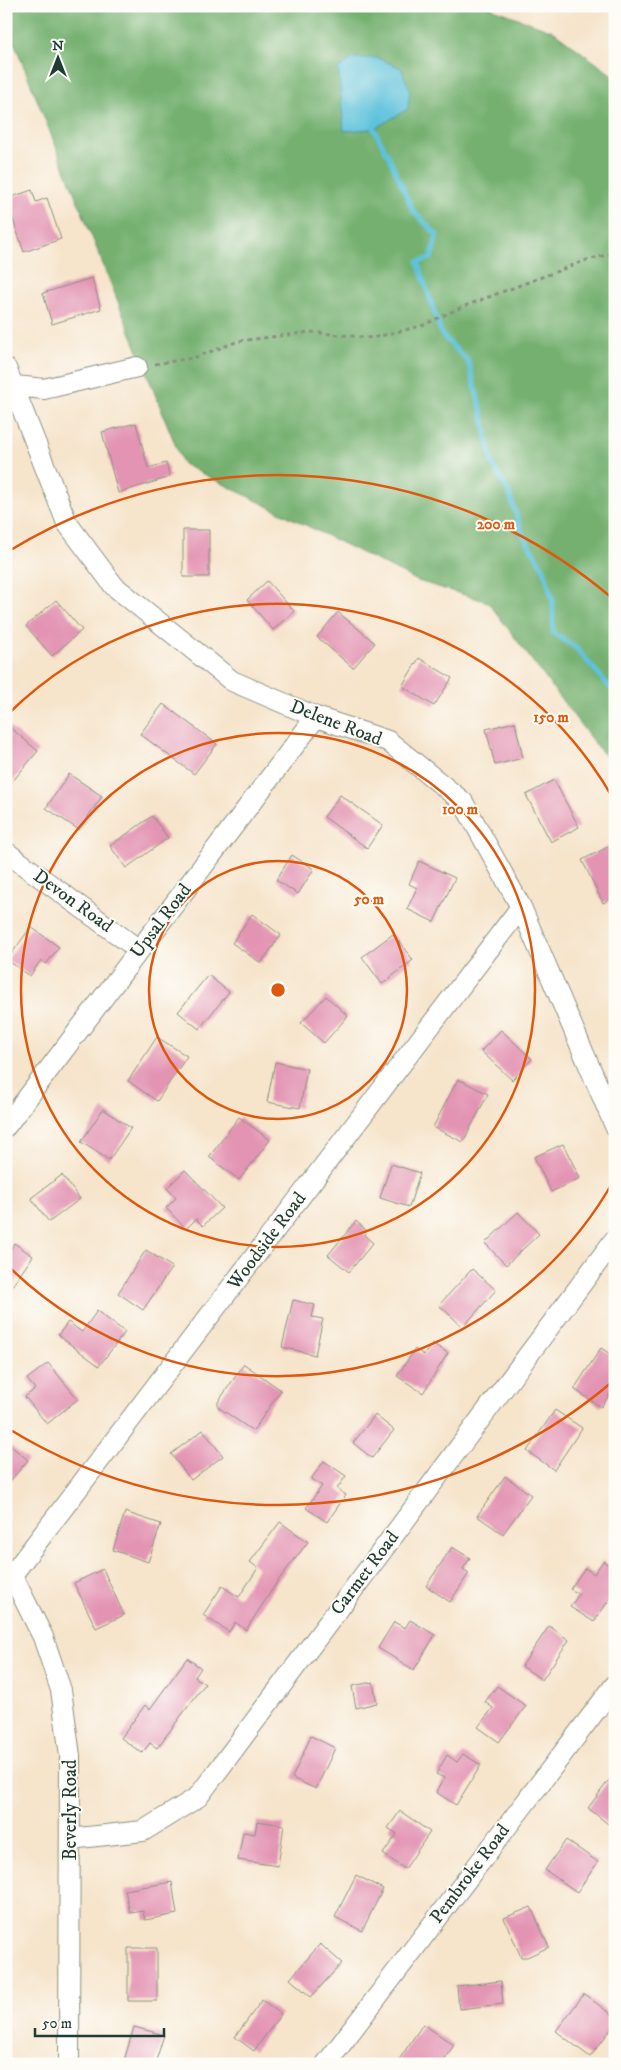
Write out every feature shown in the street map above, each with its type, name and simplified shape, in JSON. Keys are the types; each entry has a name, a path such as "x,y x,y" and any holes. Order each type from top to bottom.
{"street":[{"path":"8,379 44,389 137,367"},
{"name":"Delene Road","path":"8,379 67,523 114,586 232,681 316,717 388,741 463,802 521,907 615,1126"},
{"name":"Upsal Road","path":"6,1126 316,717"},
{"name":"Devon Road","path":"6,852 139,950"},
{"name":"Woodside Road","path":"9,1572 521,907"},
{"name":"Carmet Road","path":"70,1839 143,1830 198,1797 615,1239"},
{"name":"Beverly Road","path":"9,1572 43,1637 62,1690 70,1756 69,2064"},
{"name":"Pembroke Road","path":"326,2064 615,1685"}],"path":[{"path":"137,367 192,358 239,341 310,332 372,338 421,326 462,307 587,260 615,253"}],"green space":[{"path":"6,6 486,6 553,31 615,77 615,765 598,748 488,602 418,581 183,464 6,22"}],"water":[{"path":"353,58 378,58 401,68 410,90 408,109 374,129 344,131 338,69"}],"building":[{"path":"32,190 36,202 47,198 61,239 24,252 6,199"},
{"path":"92,278 101,309 52,324 43,293"},
{"path":"136,423 148,468 166,463 170,477 118,493 102,432"},
{"path":"183,530 209,530 209,577 183,577"},
{"path":"267,581 294,611 273,630 247,600"},
{"path":"56,600 82,630 52,656 26,626"},
{"path":"338,612 375,643 353,668 317,637"},
{"path":"419,658 452,678 434,706 402,686"},
{"path":"163,704 217,744 194,774 140,734"},
{"path":"515,722 523,758 495,765 486,729"},
{"path":"6,724 38,751 6,789"},
{"path":"69,774 102,796 79,830 46,808"},
{"path":"554,780 579,827 551,842 526,795"},
{"path":"340,795 383,825 367,848 324,817"},
{"path":"152,816 168,838 126,868 110,846"},
{"path":"610,846 615,856 615,897 603,903 582,860"},
{"path":"292,855 314,869 298,894 276,880"},
{"path":"419,861 455,878 434,922 407,909 417,888 409,884"},
{"path":"252,914 281,935 261,963 232,943"},
{"path":"31,927 59,947 46,964 41,960 30,976 7,960"},
{"path":"393,934 413,960 382,984 362,957"},
{"path":"208,975 229,992 199,1029 178,1012"},
{"path":"326,996 348,1016 324,1043 301,1023"},
{"path":"501,1030 532,1059 512,1080 481,1051"},
{"path":"157,1037 187,1056 157,1101 128,1081"},
{"path":"275,1062 307,1069 300,1108 267,1102"},
{"path":"458,1079 488,1094 463,1142 433,1127"},
{"path":"103,1109 131,1128 109,1160 81,1142"},
{"path":"239,1117 270,1140 239,1180 209,1157"},
{"path":"563,1144 580,1178 551,1192 534,1157"},
{"path":"391,1164 420,1173 409,1207 380,1198"},
{"path":"185,1170 222,1208 203,1226 196,1219 186,1229 166,1208 176,1198 167,1188"},
{"path":"62,1175 80,1199 49,1222 31,1198"},
{"path":"518,1212 539,1234 506,1265 485,1243"},
{"path":"356,1221 367,1231 364,1235 373,1243 349,1272 328,1255"},
{"path":"14,1243 33,1256 6,1295 6,1256"},
{"path":"146,1250 172,1267 143,1310 118,1293"},
{"path":"472,1269 496,1290 463,1327 439,1305"},
{"path":"293,1300 315,1305 312,1317 323,1319 315,1355 282,1347"},
{"path":"97,1311 125,1332 99,1366 58,1335 68,1322 82,1332"},
{"path":"432,1343 448,1353 423,1393 397,1376 415,1349 424,1355"},
{"path":"601,1348 615,1357 615,1387 601,1407 574,1389"},
{"path":"48,1363 78,1399 47,1424 25,1397 35,1389 27,1379"},
{"path":"244,1364 281,1390 253,1431 218,1407 218,1402"},
{"path":"555,1410 582,1428 554,1470 527,1451"},
{"path":"375,1415 394,1430 372,1458 353,1443"},
{"path":"203,1430 223,1456 191,1480 171,1454"},
{"path":"6,1442 28,1460 6,1486"},
{"path":"324,1461 346,1476 337,1489 346,1495 327,1522 306,1508 322,1486 311,1479"},
{"path":"505,1476 531,1495 503,1534 477,1516"},
{"path":"125,1512 161,1524 148,1562 113,1550"},
{"path":"280,1522 308,1542 277,1582 246,1630 235,1622 229,1632 203,1615 222,1586 239,1597 258,1568 250,1562"},
{"path":"452,1547 470,1558 463,1569 469,1573 450,1602 426,1586"},
{"path":"603,1561 615,1569 615,1591 594,1622 570,1607 579,1594 570,1589 585,1568 594,1574"},
{"path":"103,1569 124,1615 96,1628 74,1583"},
{"path":"410,1620 435,1635 414,1670 378,1648 394,1622 405,1628"},
{"path":"549,1626 569,1640 542,1680 522,1666"},
{"path":"187,1658 201,1668 195,1677 205,1684 157,1748 150,1743 142,1753 121,1738 145,1705 150,1709"},
{"path":"373,1682 377,1703 356,1708 352,1686"},
{"path":"497,1686 526,1706 499,1742 478,1727 493,1708 485,1702"},
{"path":"311,1736 335,1748 316,1789 292,1778"},
{"path":"463,1754 481,1765 456,1805 436,1792 444,1778 436,1774 447,1755 457,1762"},
{"path":"615,1772 615,1815 608,1824 588,1808"},
{"path":"400,1811 430,1832 405,1869 383,1854 397,1834 388,1828"},
{"path":"257,1821 284,1825 278,1866 238,1860 243,1832 255,1834"},
{"path":"566,1840 598,1862 577,1892 545,1870"},
{"path":"356,1875 383,1889 362,1931 335,1917"},
{"path":"172,1882 177,1914 145,1920 143,1911 130,1913 125,1890"},
{"path":"531,1907 549,1947 527,1957 521,1957 504,1918"},
{"path":"320,1944 342,1963 311,1997 290,1979"},
{"path":"128,1948 157,1948 157,2001 128,2001"},
{"path":"501,1981 503,2004 459,2009 457,1986"},
{"path":"584,1994 615,2017 615,2024 590,2057 556,2031"},
{"path":"262,2000 281,2014 254,2051 235,2037"},
{"path":"423,2024 454,2045 441,2064 396,2064"},
{"path":"134,2027 164,2035 155,2064 123,2064"}],"waterway":[{"path":"374,129 389,157 413,211 437,235 431,258 418,262 442,335 468,361 483,417 492,463 509,493 523,535 544,569 553,602 553,633 575,647 615,693"}]}
